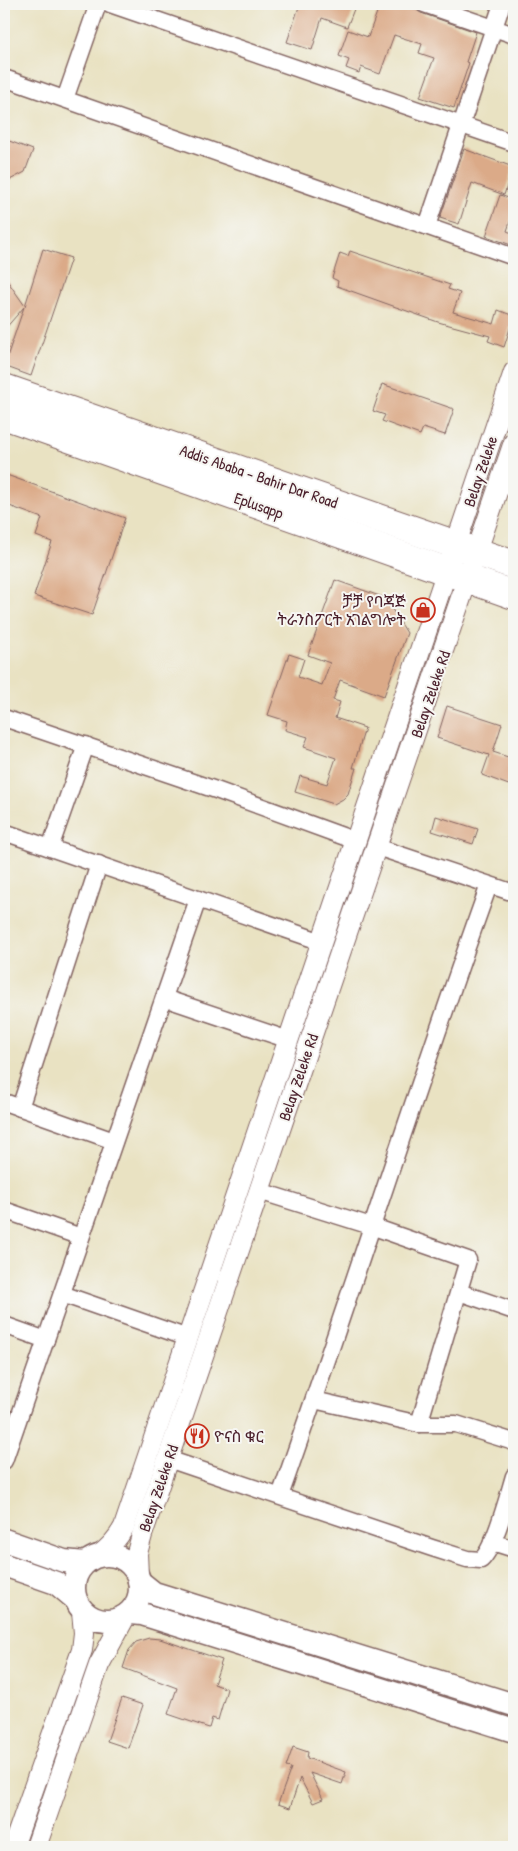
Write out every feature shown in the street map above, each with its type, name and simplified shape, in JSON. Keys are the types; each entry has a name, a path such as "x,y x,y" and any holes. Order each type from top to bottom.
{"highway":[{"name":"Addis Ababa - Bahir Dar Road","path":"4,388 514,565"},
{"name":"Eplusapp","path":"4,415 514,595"}],"main road":[{"path":"4,1540 64,1561 114,1556 130,1564 139,1579 154,1593 514,1705"},
{"path":"78,1604 74,1579 91,1559"},
{"path":"4,1565 56,1583 97,1620 106,1622 128,1615 142,1614 514,1731"},
{"path":"128,1615 138,1604 141,1594 139,1579"}],"street":[{"path":"65,99 98,4"},
{"path":"110,4 514,143"},
{"path":"424,4 514,35"},
{"path":"427,226 502,4"},
{"path":"4,78 514,257"},
{"name":"Belay Zeleke","path":"458,575 514,372"},
{"name":"Belay Zeleke","path":"466,549 514,442"},
{"name":"Belay Zeleke Rd","path":"91,1559 110,1548 118,1539 124,1527 356,841 458,575"},
{"name":"Belay Zeleke Rd","path":"139,1579 137,1553 142,1535 377,847 458,575"},
{"path":"4,718 86,745 356,841 514,893"},
{"path":"50,848 86,745"},
{"path":"4,832 322,942"},
{"path":"20,1108 99,864"},
{"path":"280,1496 488,884"},
{"path":"4,1461 9,1431 46,1340 198,899"},
{"path":"164,998 309,1046"},
{"path":"4,1102 114,1141"},
{"path":"260,1191 371,1226 468,1260 419,1424"},
{"path":"4,1210 81,1237"},
{"path":"459,1292 514,1311"},
{"path":"62,1294 207,1345"},
{"path":"4,1325 46,1340"},
{"path":"314,1400 419,1424 456,1424 514,1442"},
{"path":"168,1459 467,1559 481,1560 486,1556 492,1542 514,1476"},
{"path":"492,1542 514,1550"},
{"path":"13,1847 82,1650 84,1633 78,1604"},
{"path":"36,1847 99,1664 128,1615"}],"building":[{"path":"300,4 356,4 347,27 322,18 312,50 287,42"},
{"path":"380,4 401,4 476,32 466,62 469,63 454,108 420,97 434,58 419,53 422,44 394,35 380,74 361,67 359,73 346,68 349,60 339,56 348,30 368,37"},
{"path":"4,139 33,150 25,172 4,183"},
{"path":"464,149 513,167 504,195 472,183 459,224 440,218"},
{"path":"500,195 514,200 514,210 507,231 514,234 514,246 486,236"},
{"path":"43,249 71,258 31,376 4,366 24,307 4,330 4,276 25,306"},
{"path":"350,251 450,285 448,289 460,293 453,312 494,324 498,310 514,316 504,347 488,341 490,336 438,322 337,286 338,281 332,278 340,253 348,256"},
{"path":"382,384 454,409 445,435 423,428 420,435 382,421 385,415 373,411"},
{"path":"4,474 125,518 92,615 34,596 52,542 36,536 42,518 4,504"},
{"path":"335,580 385,598 407,633 384,696 340,680 333,700 340,702 335,718 365,728 353,768 356,768 348,794 334,804 295,792 300,776 327,784 336,758 304,747 308,737 285,730 287,721 268,715 289,654 304,659 298,677 322,685 330,663 308,655"},
{"path":"447,706 502,724 493,752 514,759 514,787 482,775 489,755 437,738"},
{"path":"436,816 478,829 473,844 432,831"},
{"path":"149,1638 160,1639 222,1660 214,1684 227,1689 218,1720 212,1718 209,1728 168,1714 177,1688 123,1668 129,1650 136,1642"},
{"path":"122,1698 143,1705 128,1748 107,1741"},
{"path":"293,1747 308,1752 307,1758 346,1772 342,1784 310,1773 323,1799 313,1803 300,1778 290,1808 278,1804 291,1768 286,1767"}],"place":[{"name":"ቻቻ የባጃጅ ትራንስፖርት አገልግሎት","path":"423,610"},
{"name":"ዮናስ ቁር","path":"197,1436"}]}
